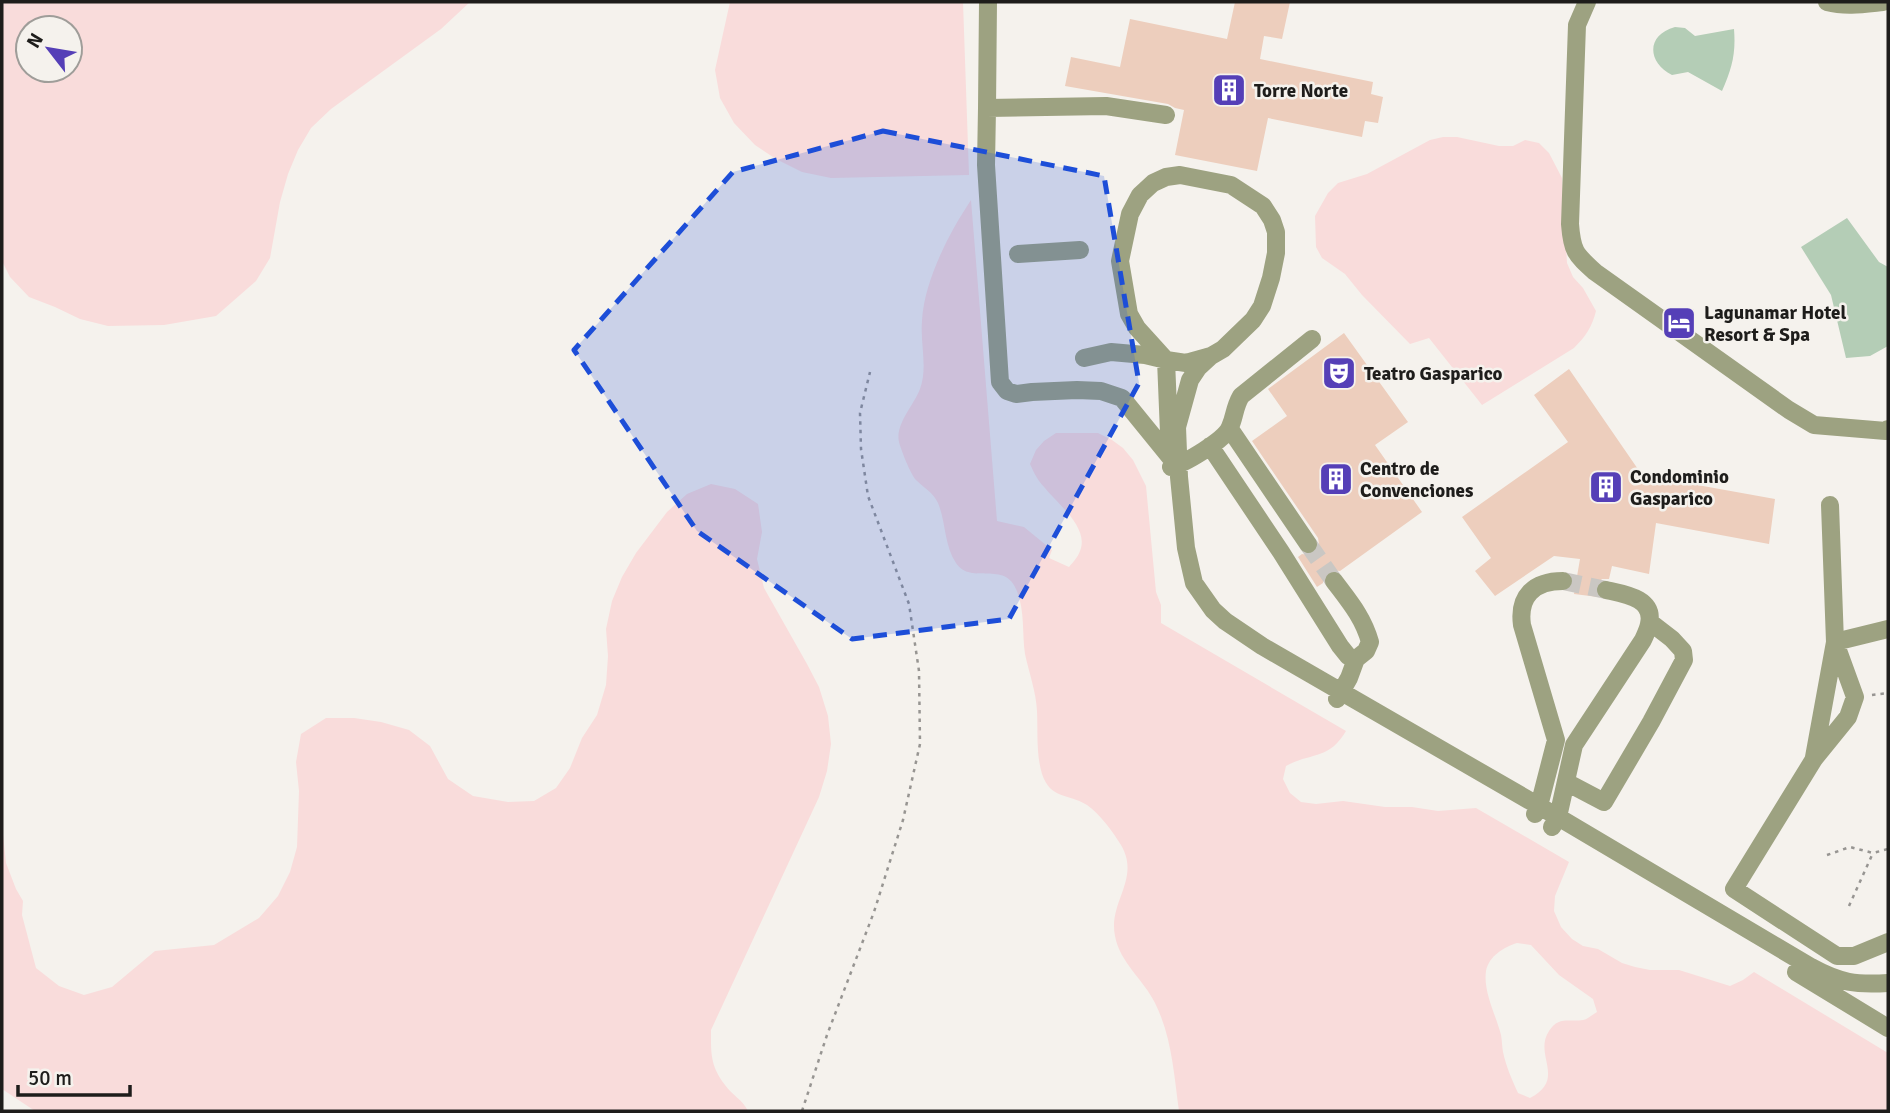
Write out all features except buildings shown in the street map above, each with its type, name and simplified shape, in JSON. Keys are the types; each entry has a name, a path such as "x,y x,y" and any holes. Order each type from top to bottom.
{"street":[{"path":"988,2 986,165 999,382 1007,391 1016,394 1101,391 1122,398 1173,463"},
{"path":"1587,2 1577,25 1573,94 1570,224 1571,245 1579,257 1595,272 1814,425 1885,431 1888,429"},
{"path":"1827,2 1838,5 1884,2"},
{"path":"987,108 1106,106 1166,115"},
{"path":"1173,463 1177,427 1190,380 1198,368 1223,349 1253,320 1262,306 1276,253 1276,232 1264,206 1231,186 1180,175 1153,183 1140,195 1130,214 1120,261 1129,314 1137,328 1166,360 1173,463 1182,571 1187,586 1203,611 1231,637 1537,811 1888,1028"},
{"path":"1018,254 1080,250"},
{"path":"1111,352 1125,334 1129,314"},
{"path":"1173,463 1210,446 1230,429 1235,406 1241,396 1312,339"},
{"path":"1084,358 1111,352 1186,363 1211,356"},
{"path":"1230,429 1308,544"},
{"path":"1210,446 1340,646 1348,656 1356,659"},
{"path":"1814,760 1835,642 1830,505"},
{"path":"1334,581 1358,612 1370,642 1366,651 1356,659 1339,696"},
{"path":"1555,822 1566,782 1565,742 1522,625 1520,611 1524,599 1531,591 1550,581 1563,581"},
{"path":"1537,811 1565,742 1643,640 1650,622 1647,609 1638,598 1606,590"},
{"path":"1566,782 1604,802 1684,660 1683,651 1650,622"},
{"path":"1835,642 1888,629"},
{"path":"1835,642 1855,697 1848,717 1814,760 1734,889 1837,956 1854,956 1888,942"},
{"path":"1555,822 1833,979 1863,985 1888,983"}],"path":[{"path":"802,1111 827,1035 874,912 903,820 920,744 919,671 909,604 868,496 863,461 860,413 870,372"},
{"path":"1827,855 1850,847 1873,853 1888,849"},
{"path":"1849,906 1873,853"}],"highlighted area":[{"path":"883,131 1104,176 1139,383 1009,619 852,639 697,531 574,350 733,172"}],"shaded area":[{"path":"2,2 470,2 441,29 331,109 311,128 288,174 270,258 256,281 216,316 164,325 108,326 80,319 29,297 10,277 2,261"},
{"path":"730,2 963,2 969,175 831,178 802,172 755,145 734,123 720,98 715,70"},
{"path":"1675,27 1685,28 1695,36 1734,29 1732,61 1722,91 1688,72 1672,75 1658,63 1653,49 1655,42 1659,36"},
{"path":"1457,137 1499,146 1513,146 1525,140 1539,143 1549,153 1562,178 1567,263 1573,277 1583,288 1596,311 1588,331 1574,348 1482,405 1429,338 1410,344 1345,274 1322,258 1316,247 1315,216 1328,193 1338,183 1367,174 1430,140"},
{"path":"971,200 997,521 1024,527 1052,550 1049,558 1069,567 1081,548 1080,531 1070,515 1040,483 1030,464 1036,450 1056,433 1098,433 1112,440 1133,460 1146,486 1161,623 1346,731 1333,747 1286,766 1283,779 1290,793 1301,802 1316,804 1343,801 1438,811 1476,808 1569,862 1555,896 1554,911 1561,927 1572,939 1635,967 1679,970 1730,986 1754,972 1888,1053 1888,1111 1179,1111 1171,1056 1161,1016 1122,955 1115,936 1116,912 1128,869 1126,857 1118,840 1097,813 1080,801 1055,792 1042,774 1034,689 1025,654 1017,591 1005,576 970,573 956,563 949,549 938,503 914,477 899,442 902,422 922,381 922,321 927,290 946,242","holes":["1517,943 1531,945 1559,975 1593,999 1597,1012 1585,1019 1560,1021 1552,1026 1544,1049 1548,1075 1546,1083 1541,1091 1530,1098 1518,1093 1509,1073 1501,1035 1488,995 1486,971 1490,961 1507,947"]},
{"path":"1847,218 1879,262 1888,267 1888,346 1870,356 1846,358 1831,295 1801,247"},
{"path":"711,484 735,489 758,504 762,532 757,559 764,588 819,687 828,716 831,744 819,797 711,1030 711,1052 716,1071 748,1111 35,1111 2,1089 2,825 6,863 23,901 22,915 36,968 59,986 84,995 112,987 155,951 214,945 259,918 278,896 290,872 297,847 299,791 296,762 301,734 326,718 354,718 409,730 430,746 448,779 473,796 508,802 534,801 556,788 570,768 582,738 597,715 606,685 606,629 612,601 622,577 636,553 667,512 687,494"}],"tunnel":[{"path":"1308,544 1334,581"},
{"path":"1563,581 1606,590"}],"place":[{"name":"Torre Norte","path":"1229,90"},
{"name":"Lagunamar Hotel Resort & Spa","path":"1679,323"},
{"name":"Teatro Gasparico","path":"1339,373"},
{"name":"Centro de Convenciones","path":"1336,479"},
{"name":"Condominio Gasparico","path":"1606,487"}]}
